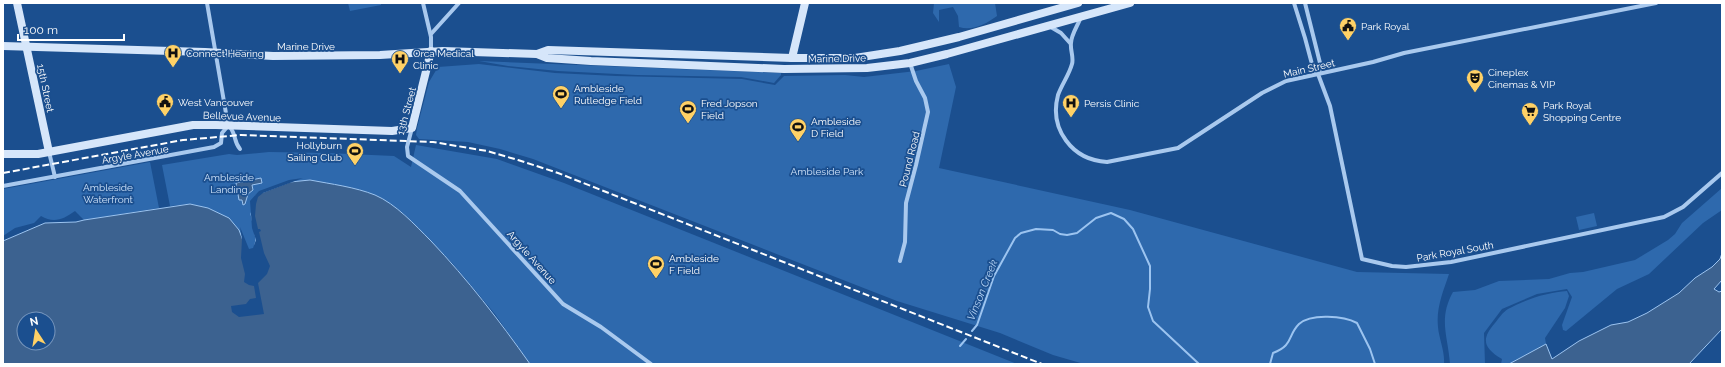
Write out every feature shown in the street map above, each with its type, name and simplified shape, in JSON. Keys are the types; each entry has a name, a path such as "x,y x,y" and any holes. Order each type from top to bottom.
{"main road":[{"name":"15th Street","path":"17,3 49,152"},
{"path":"792,58 805,3"},
{"name":"Marine Drive","path":"538,54 548,50 792,58 855,58 916,48 1078,3"},
{"name":"Marine Drive","path":"3,46 273,56 329,56 417,53 431,51 538,54 547,58 591,61 784,69 867,68 910,63 947,54 1130,3"},
{"path":"910,63 916,48"},
{"name":"13th Street","path":"412,128 431,51"},
{"name":"Bellevue Avenue","path":"3,154 38,154 193,125 392,131 412,128"}],"street":[{"path":"207,3 228,126 235,132 236,143 240,149"},
{"name":"13th Street","path":"423,3 431,34 431,51"},
{"path":"431,34 441,21 459,3"},
{"name":"Park Royal South","path":"1294,3 1313,68 1318,74 1330,106 1362,259 1406,267 1451,262 1664,217 1683,207 1722,173"},
{"name":"Park Royal South","path":"1305,3 1321,67 1318,74"},
{"name":"Main Street","path":"1070,43 1073,64 1058,96 1056,117 1062,135 1072,149 1086,157 1101,161 1125,159 1178,148 1286,80 1373,62 1404,53 1656,3"},
{"path":"1049,26 1061,33 1070,43 1082,17"},
{"name":"Pound Road","path":"900,261 905,242 906,203 928,112 925,98 916,81 910,63"},
{"name":"Argyle Avenue","path":"3,186 214,147 221,143 222,133 228,126"},
{"name":"13th Street","path":"407,154 407,147 412,128"},
{"name":"15th Street","path":"49,152 55,177"},
{"name":"Argyle Avenue","path":"407,154 460,191 563,304 601,327 651,364"}],"green space":[{"path":"348,3 381,3 381,5 350,11"},
{"path":"934,3 995,3 997,16 979,26 969,28 959,27 958,16 953,7 939,10 939,22 933,13"},
{"path":"479,61 781,73 781,75 774,83 741,77 637,75 558,71 508,66"},
{"name":"Ambleside Park","path":"479,64 555,73 742,79 775,85 784,76 845,75 864,77 916,71 949,64 956,87 939,168 1130,210 1357,272 1449,274 1440,300 1438,313 1439,332 1444,354 1444,364 1084,364 1053,355 1000,333 897,301 533,159 500,149 468,142 419,139 416,135 417,128 429,82 438,67"},
{"name":"Ambleside Landing","path":"416,145 497,159 564,183 1017,364 530,364 495,314 453,264 403,213 375,195 256,239 254,250 250,252 208,208 190,204 170,206 162,165 229,154 237,155 269,152 394,156 411,167"},
{"name":"Ambleside Waterfront","path":"150,162 159,208 84,220 75,211 59,220 50,220 41,216 34,223 15,228 3,236 3,189"},
{"path":"1722,188 1722,210 1703,223 1649,274 1617,289 1566,331 1563,330 1562,325 1572,297 1567,289 1537,294 1502,309 1484,333 1485,364 1450,364 1445,319 1448,302 1453,292 1475,290 1499,281 1549,279 1570,273 1583,272 1635,260 1668,240 1675,234 1682,223"},
{"path":"1594,213 1597,226 1579,230 1576,217"},
{"path":"1567,291 1569,296 1565,308 1545,338 1546,344 1509,364 1501,364 1502,359 1491,351 1486,343 1486,339 1502,314 1508,309 1529,300 1552,293"}],"shaded area":[{"path":"261,178 262,183 252,185 253,190 248,194 245,204 243,205 242,200 239,200 236,183"},
{"path":"310,180 359,190 383,199 398,209 412,222 458,270 495,316 530,364 3,364 3,241 45,223 76,222 190,204 208,208 229,218 239,230 247,251 254,250 256,239 251,214 256,195 290,182"},
{"path":"1722,253 1722,280 1714,289 1719,292 1722,291 1722,329 1689,364 1509,364 1546,344 1552,359 1579,341 1611,325 1628,322 1647,313 1679,293 1695,278 1712,267 1720,259"}],"pier":[{"path":"303,178 263,193 258,197 255,216 258,229 261,231 259,232 264,253 270,266 267,274 258,283 264,314 239,317 232,312 231,306 246,304 250,299 256,298 254,286 244,282 245,274 241,258 242,239 240,227 249,249 253,248 256,240 252,228 250,201 259,191 289,180"}],"waterway":[{"name":"Vinson Creek","path":"972,331 977,325 994,276 1015,238 1021,233 1036,229 1053,230 1060,234 1067,235 1077,233 1096,218 1111,213 1124,219 1133,229 1150,266 1148,307 1153,321 1199,364"},
{"name":"Vinson Creek","path":"1270,364 1273,353 1284,347 1299,324 1311,318 1319,317 1336,317 1357,323 1370,349 1375,364"},
{"name":"Vinson Creek","path":"960,346 966,339"}],"railway":[{"path":"3,173 183,140 241,135 433,142 487,151 558,173 1042,364"}],"place":[{"name":"Park Royal","path":"1348,41"},
{"name":"Connect Hearing","path":"173,68"},
{"name":"Orca Medical Clinic","path":"400,74"},
{"name":"Cineplex Cinemas & VIP","path":"1475,93"},
{"name":"Ambleside Rutledge Field","path":"561,109"},
{"name":"West Vancouver","path":"165,117"},
{"name":"Persis Clinic","path":"1071,118"},
{"name":"Fred Jopson Field","path":"688,124"},
{"name":"Park Royal Shopping Centre","path":"1530,126"},
{"name":"Ambleside D Field","path":"798,142"},
{"name":"Hollyburn Sailing Club","path":"355,166"},
{"name":"Ambleside F Field","path":"656,279"}]}
